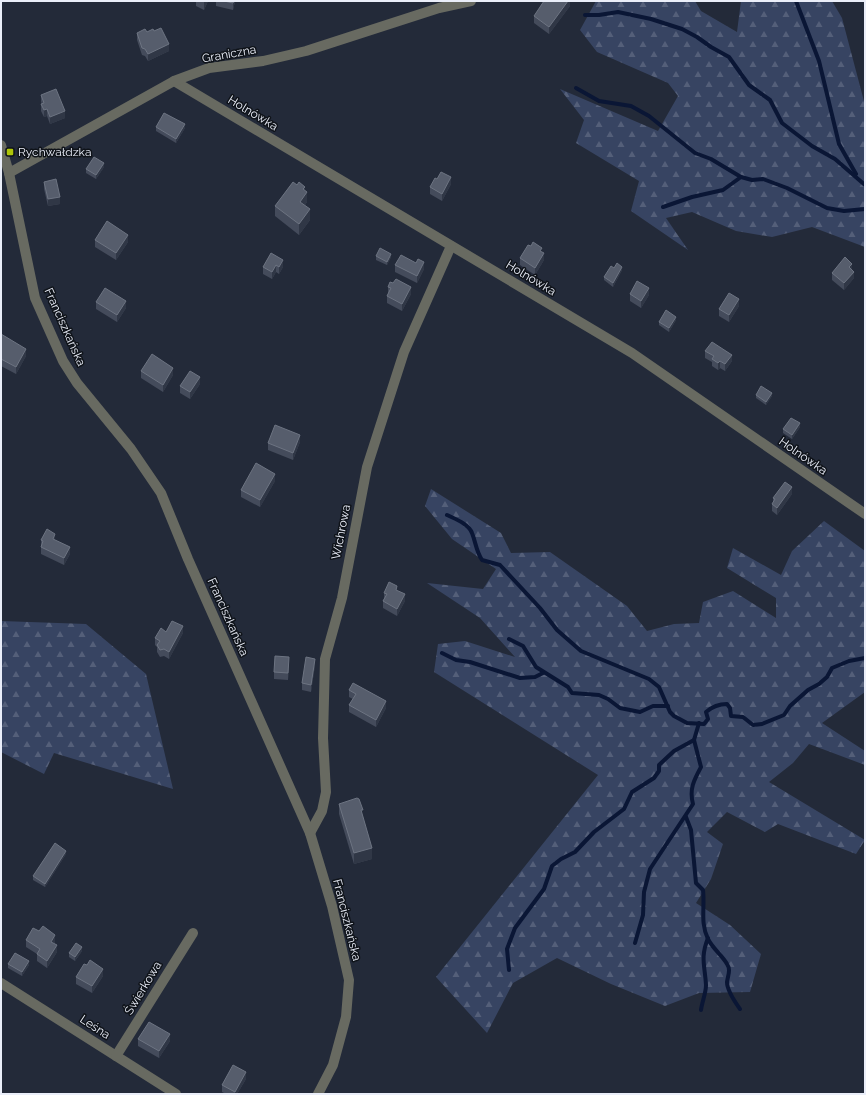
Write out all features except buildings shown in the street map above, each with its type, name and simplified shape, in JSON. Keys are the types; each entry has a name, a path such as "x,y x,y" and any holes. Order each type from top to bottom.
{"street":[{"name":"Graniczna","path":"9,173 174,81 209,68 263,61 306,51 439,8 471,1"},
{"name":"Holnówka","path":"174,81 632,353 865,514"},
{"path":"1,145 9,173"},
{"name":"Franciszkańska","path":"9,173 35,298 63,360 77,383 131,449 161,493 191,566 310,833 332,906 349,980 344,1024 333,1065 318,1094"},
{"name":"Wichrowa","path":"310,833 322,810 326,792 324,658 342,598 367,467 404,352 451,246"},
{"name":"Świerkowa","path":"116,1056 193,933"},
{"name":"Leśna","path":"1,983 176,1094"}],"green space":[{"path":"596,1 695,1 701,11 737,32 741,1 832,1 842,18 865,105 865,247 812,227 772,237 736,231 692,212 666,218 688,250 631,211 639,181 576,143 584,120 560,89 658,131 678,96 668,83 597,52 580,30"},
{"path":"431,489 501,533 511,553 550,552 627,606 647,631 674,624 699,623 703,602 733,591 776,618 776,598 727,568 733,548 781,575 792,551 824,521 865,551 865,692 822,723 865,751 865,765 809,744 793,763 769,782 865,840 856,854 778,824 765,832 727,812 707,832 723,844 711,879 696,903 730,925 761,954 750,992 699,993 665,1006 611,984 557,958 513,983 487,1033 436,977 598,775 434,672 438,644 465,641 515,657 480,618 427,583 483,589 496,569 452,539 425,506"},
{"path":"1,621 86,624 146,674 173,789 54,753 44,774 1,752"}],"waterway":[{"path":"796,1 819,61 839,144 856,174"},
{"path":"585,15 599,15 618,12 651,19 682,29 697,37 729,57 749,85 770,100 782,123 812,146 835,159 865,185"},
{"path":"576,88 599,101 631,106 649,116 695,153 711,159 741,177"},
{"path":"663,207 692,197 723,190 741,177 752,180 763,179 787,188 827,208 844,211 865,209"},
{"path":"447,515 468,527 482,560 500,565 540,608 557,630 581,651 649,679 659,687 670,712 687,723 704,724 708,719 706,712 721,704 727,704 730,708 731,716 743,717 753,725 762,724 784,715 790,706 808,690 819,684 827,677 832,668 849,661 865,658"},
{"path":"509,639 523,646 536,667 568,687 572,693 599,695 608,699 620,708 640,712 653,706 668,706"},
{"path":"442,653 456,660 470,662 520,678 535,677 543,673"},
{"path":"509,970 507,949 515,928 544,889 552,866 561,859 575,852 594,832 624,809 632,792 654,778 659,771 659,765 674,751 694,740 699,723"},
{"path":"635,943 643,915 644,892 650,869 693,804 692,789 694,780 701,767 694,740"},
{"path":"686,817 691,830 696,883 703,890 704,927 710,943 723,958 729,968 727,982 728,989 740,1009"},
{"path":"701,1010 706,988 704,951 708,938"}],"place":[{"name":"Rychwałdzka","path":"10,152"}]}
